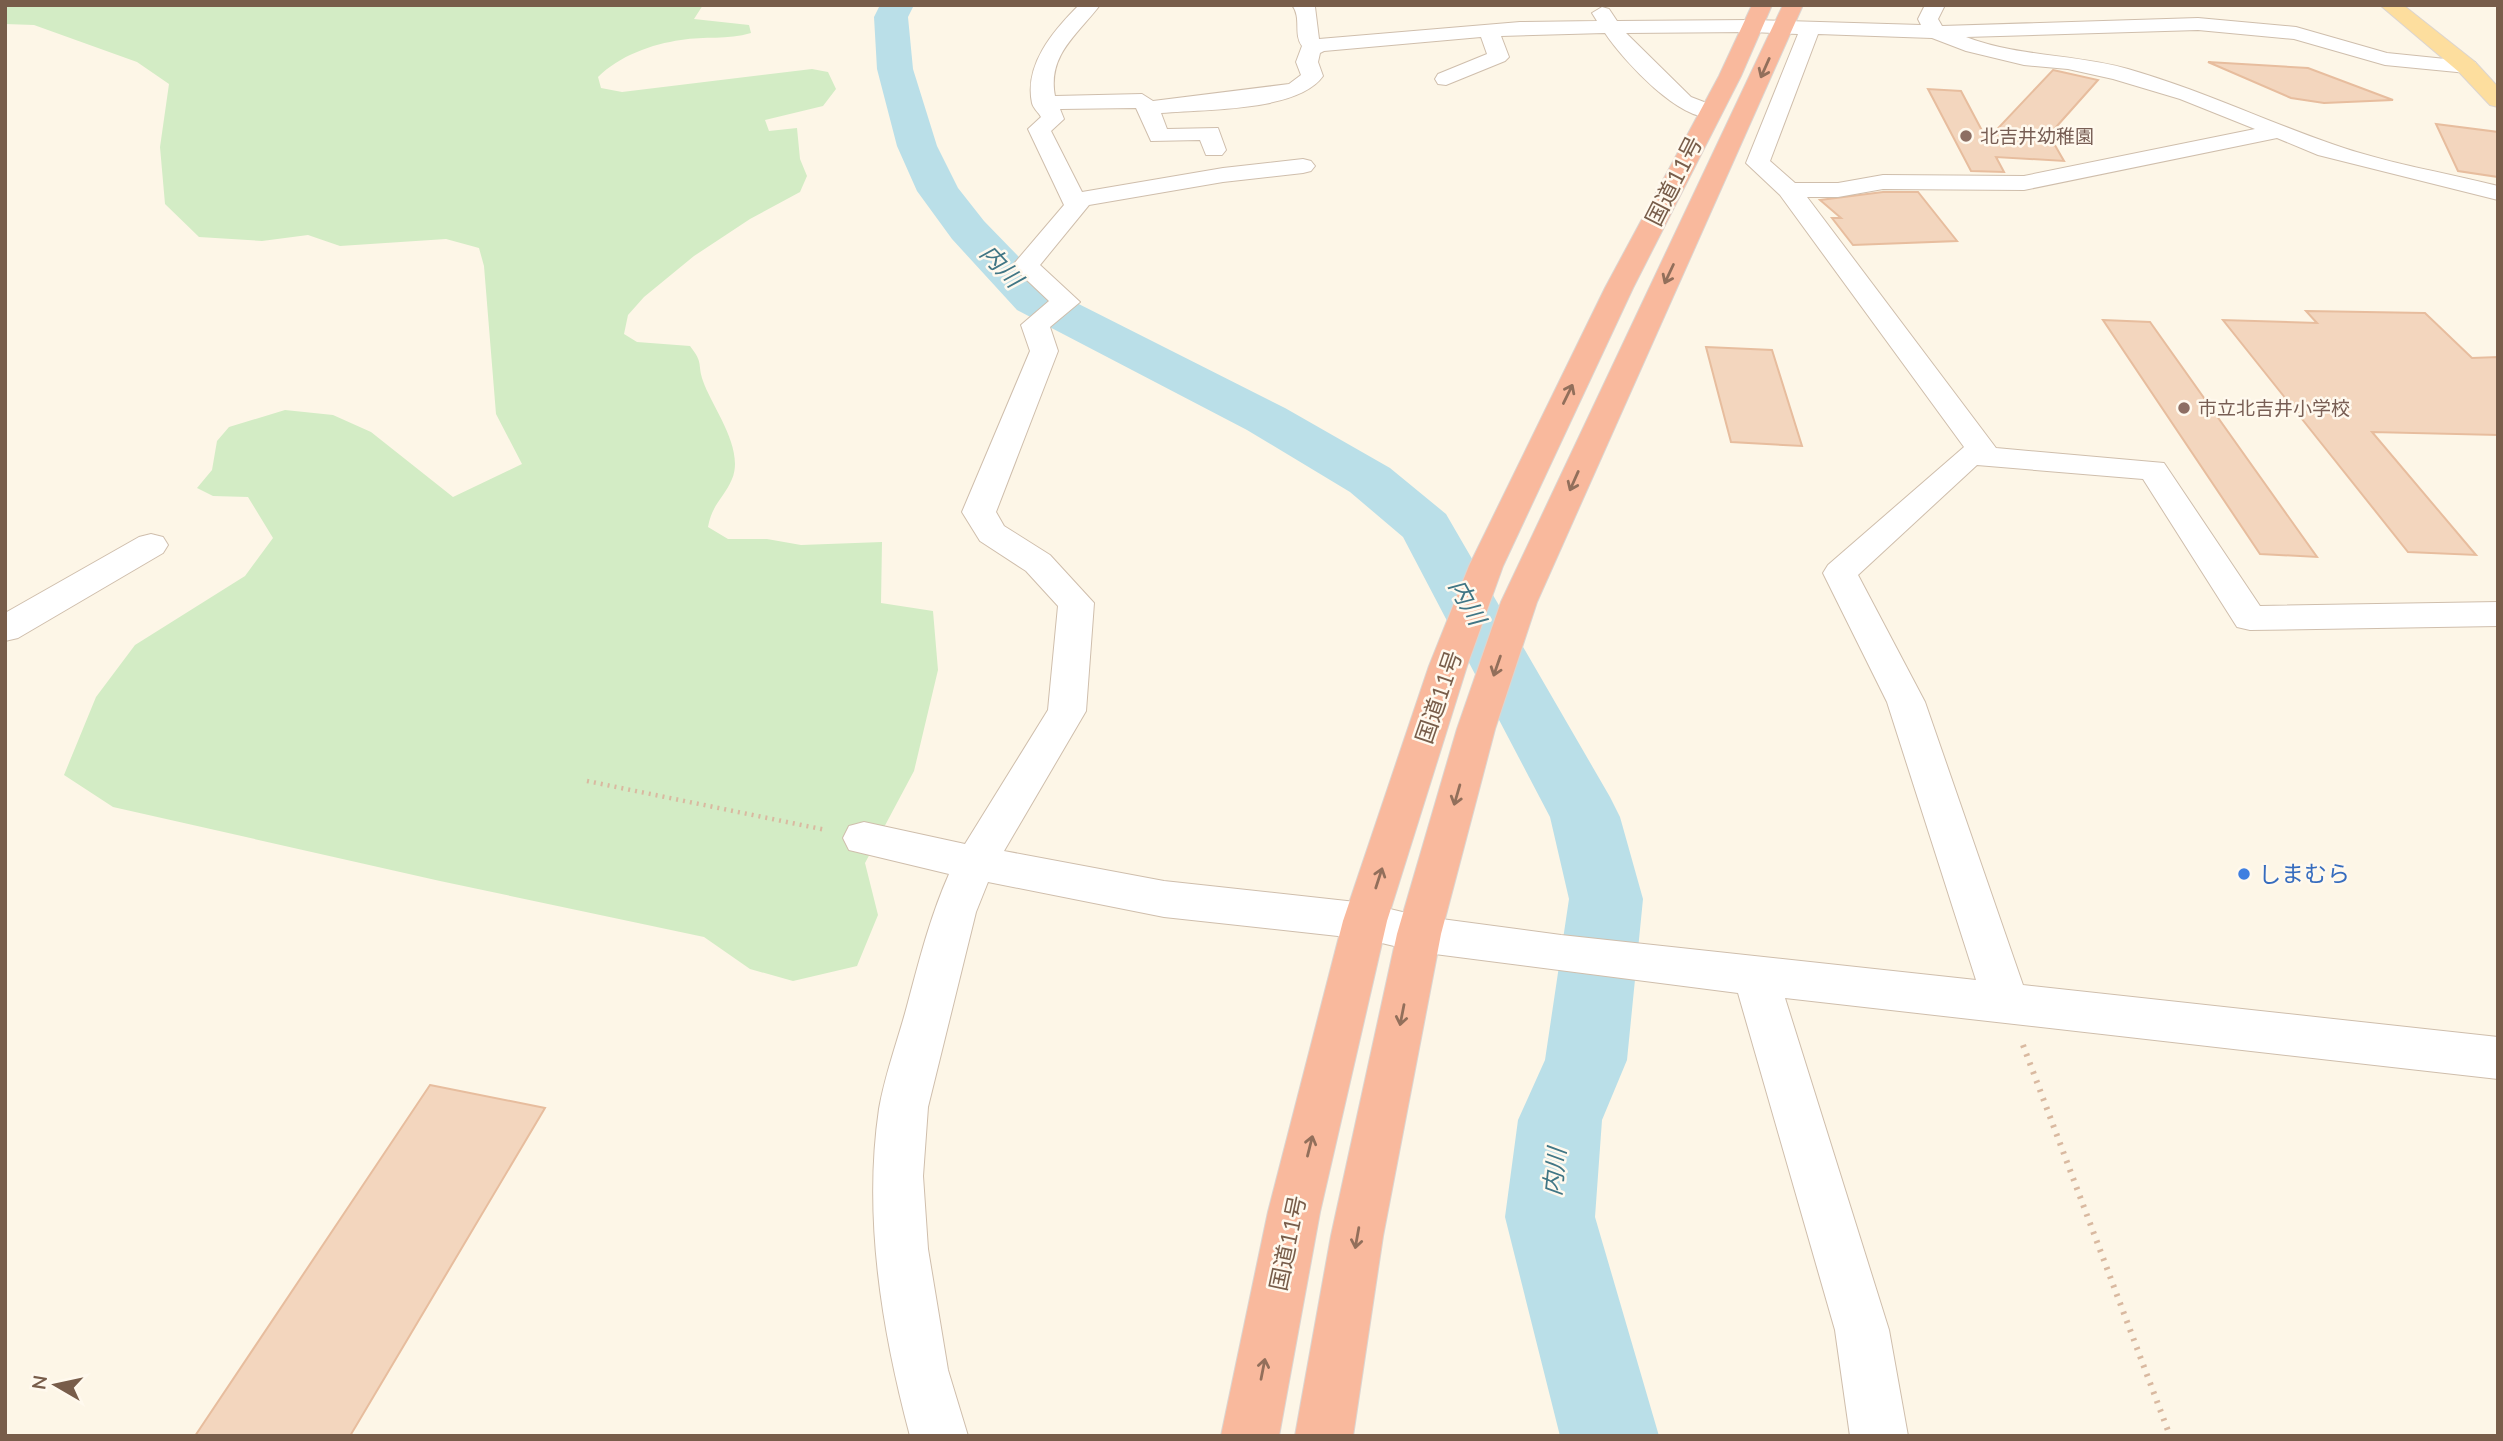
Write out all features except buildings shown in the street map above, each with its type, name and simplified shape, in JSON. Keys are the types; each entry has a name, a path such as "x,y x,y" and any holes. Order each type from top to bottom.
{"highway":[{"name":"国道11号","path":"1250,1436 1294,1212 1365,921 1448,666 1486,566 1619,288 1730,76 1757,16"},
{"name":"国道11号","path":"1324,1436 1357,1236 1419,934 1476,729 1519,602 1795,21"}],"main road":[{"path":"2390,5 2467,67 2498,100"}],"street":[{"path":"939,1436 920,1370 902,1249 898,1176 904,1107 923,1023 954,912 975,863 1067,711 1076,603 1038,563 992,533 979,512 1044,351 1035,325 1066,302 1025,266 1077,206 1039,129 1053,119 1043,103 1040,74 1064,31 1090,5"},
{"path":"1302,5 1308,11 1309,41 1316,47"},
{"path":"1597,5 1619,40 1683,102 1709,112"},
{"path":"1934,5 1928,19 1935,32 1973,47 2024,59 2117,72 2188,94 2276,132 2326,150 2498,193"},
{"path":"1147,108 1275,95 1297,89 1312,76 1307,62 1310,50 1316,47 1452,24 1489,31 1611,27 1757,16 1935,32 2198,24 2296,33 2385,60 2467,67"},
{"path":"1795,21 1758,163 1789,190 1987,457"},
{"path":"1446,79 1499,57 1489,31"},
{"path":"1043,103 1142,100 1159,136 1210,133 1214,149"},
{"path":"1789,190 1838,190 1883,182 2024,183 2276,132"},
{"path":"1076,200 1223,175 1303,166"},
{"path":"2007,1005 1906,702 1840,573 1969,455 2153,470 2250,618 2498,614"},
{"path":"5,629 151,545"},
{"path":"864,838 975,863 1164,899 1365,921 1419,934 1560,954 2498,1058"},
{"path":"1755,974 1862,1330 1879,1436"}],"path":[{"path":"587,781 864,838"},
{"path":"2007,1005 2170,1436"}],"green space":[{"path":"5,5 703,5 694,19 749,25 751,33 681,40 648,48 626,57 606,70 598,77 601,88 622,92 812,69 828,72 836,89 823,106 765,120 769,131 797,128 800,159 807,176 800,192 750,219 694,256 644,297 628,315 624,334 637,342 690,346 697,357 707,391 731,442 735,467 729,486 712,512 708,527 728,539 767,539 801,545 882,542 881,603 933,611 938,670 914,771 865,863 878,915 857,966 793,981 750,969 704,937 113,807 64,775 96,697 135,645 245,576 273,538 248,497 213,496 197,488 212,470 217,441 229,427 285,410 333,415 371,432 453,497 522,464 496,414 484,266 479,248 446,239 340,246 308,235 262,241 199,237 165,204 160,147 169,84 137,62 34,25 5,24"}],"waterway":[{"name":"内川","path":"897,5 891,17 895,69 917,146 938,191 968,230 1034,300 1266,419 1370,480 1426,527 1585,817 1606,899 1586,1060 1560,1120 1550,1217 1610,1436"}],"place":[{"name":"北吉井幼稚園","path":"1966,136"},
{"name":"市立北吉井小学校","path":"2184,408"},
{"name":"しまむら","path":"2244,874"}]}
